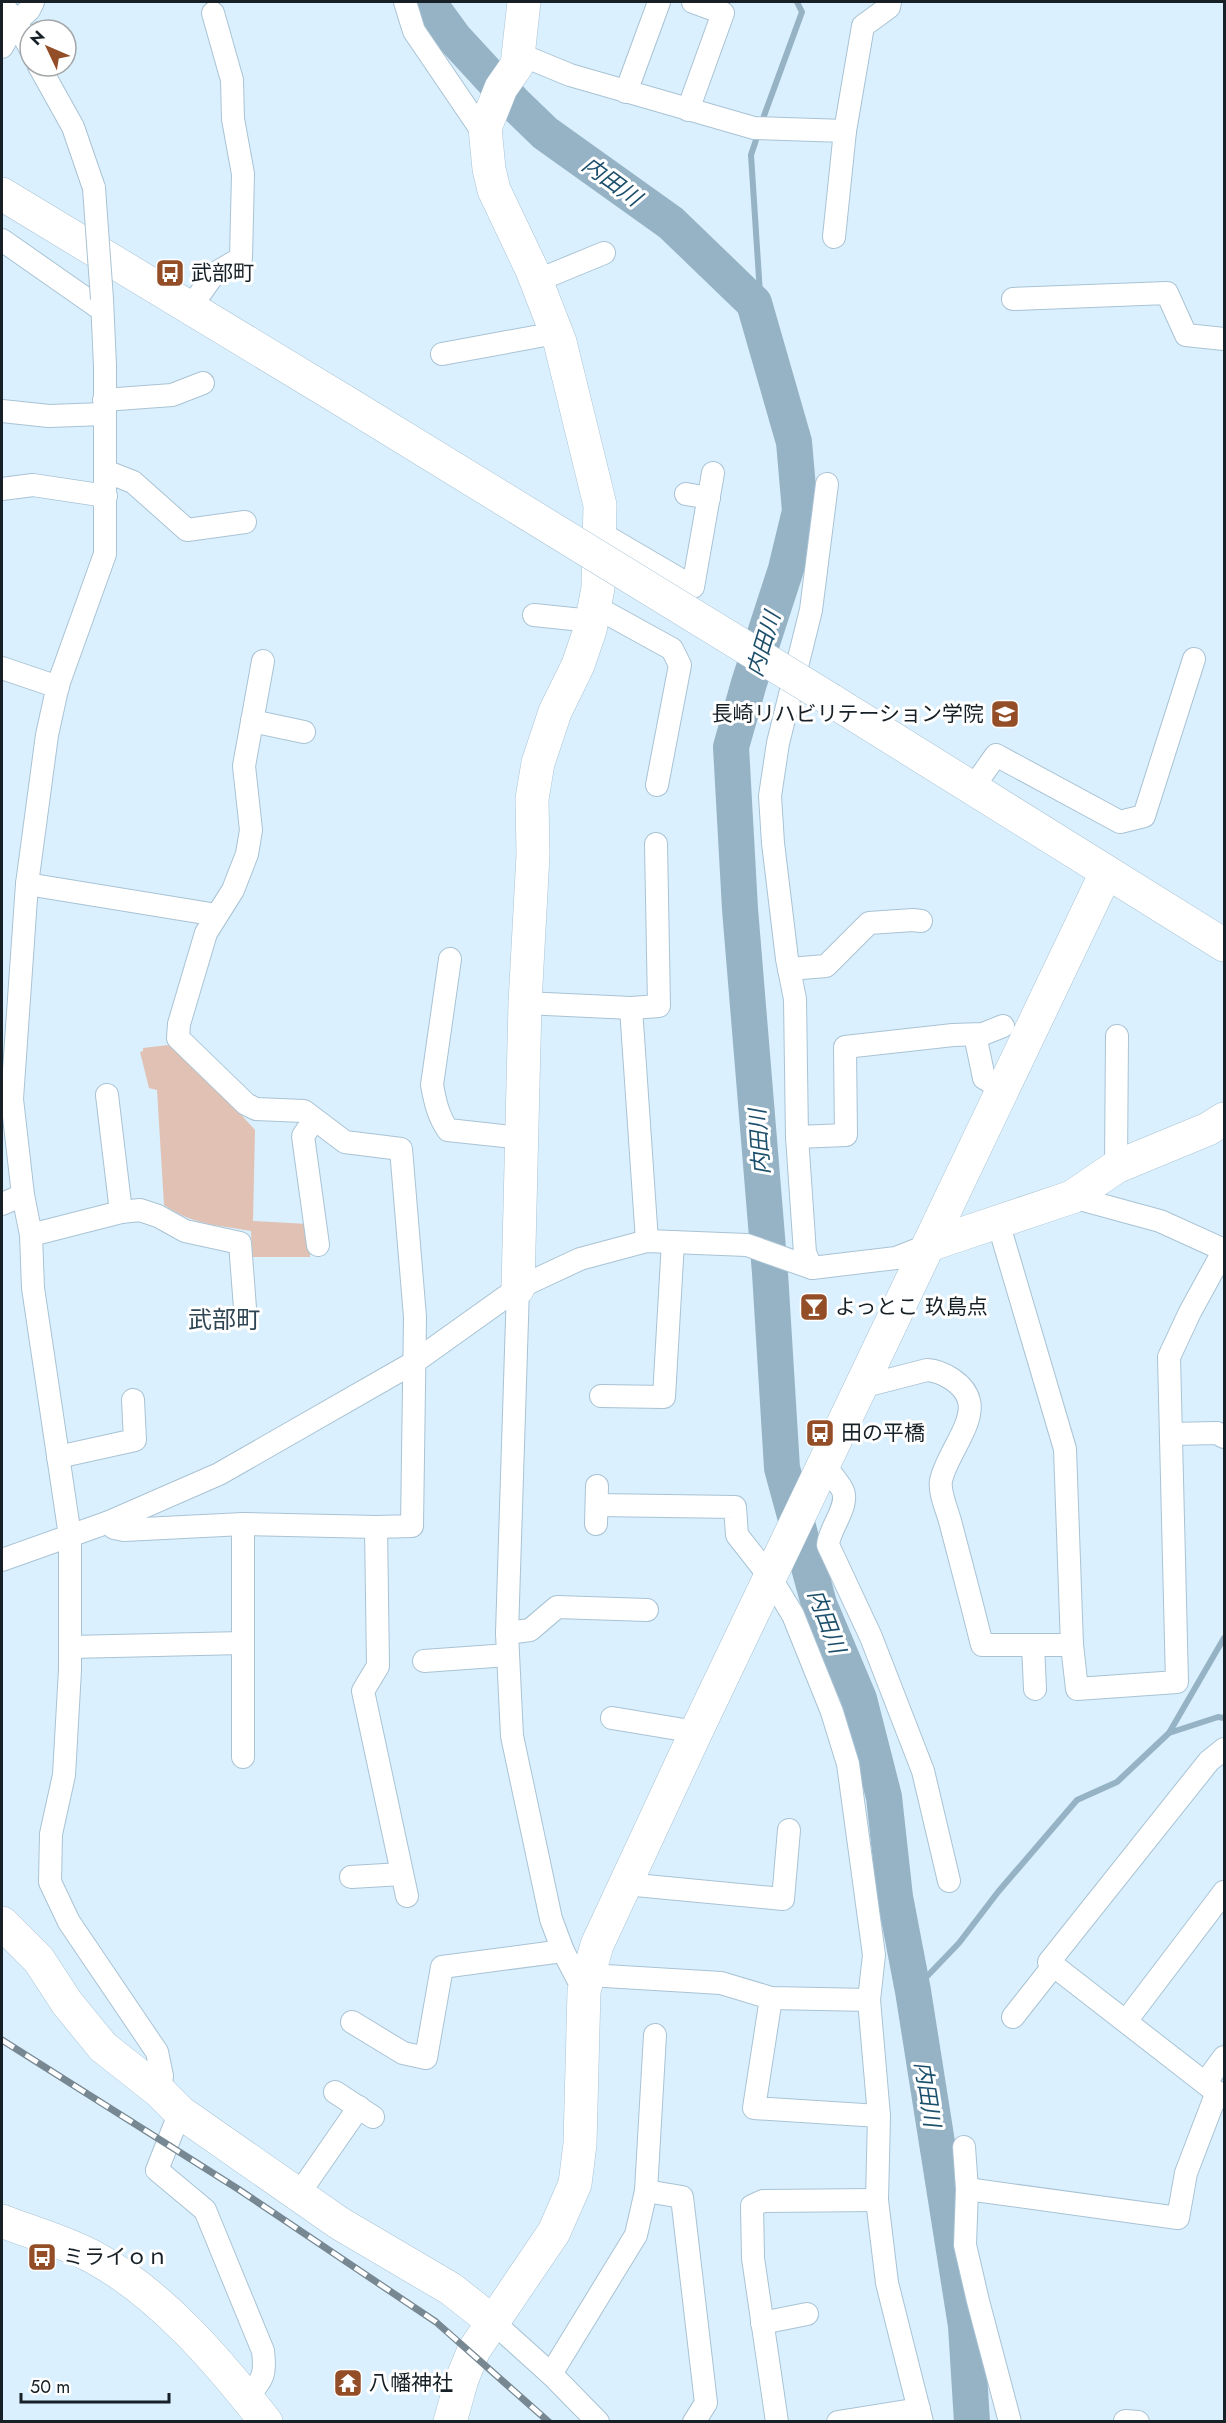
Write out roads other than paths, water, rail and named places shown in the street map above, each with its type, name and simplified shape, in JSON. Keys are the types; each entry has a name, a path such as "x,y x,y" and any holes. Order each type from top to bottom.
{"street":[{"path":"2,47 16,22 33,2"},
{"path":"405,2 414,31 485,133"},
{"path":"524,2 518,59 501,88 485,133 489,170 494,190 536,281 556,333 581,422 600,505 598,588 593,614 578,665 555,712 536,775 532,799 533,855 525,1003 507,1633 512,1736 551,1919 563,1951 587,1983"},
{"path":"626,92 659,2"},
{"path":"688,110 723,13 693,2"},
{"path":"834,237 845,131 863,26 889,7 890,2"},
{"path":"2,4 18,26"},
{"path":"190,308 214,274 241,258 243,174 233,119 232,80 213,13"},
{"path":"518,59 688,110 764,129 845,131"},
{"path":"46,78 74,127 94,188 102,305 106,496 105,554 57,687 47,735 27,884 12,1099 23,1195 31,1235 33,1288 70,1536 71,1647 63,1775 51,1834 50,1882 69,1922 156,2052 170,2102 157,2170 205,2210 258,2340 265,2369 260,2382 257,2409"},
{"path":"2,194 831,700 1224,945"},
{"path":"2,240 102,305"},
{"path":"536,281 604,253"},
{"path":"1013,299 1167,292 1186,335 1224,339"},
{"path":"442,354 556,333"},
{"path":"2,411 49,416 172,394 203,383"},
{"path":"105,471 134,482 187,530 245,522"},
{"path":"599,532 693,587 713,474"},
{"path":"807,1267 797,1137 795,999 773,843 770,796 778,743 811,610 828,484"},
{"path":"2,489 33,485 106,496"},
{"path":"686,494 709,498"},
{"path":"534,615 593,614 672,649 680,666 657,785"},
{"path":"972,789 996,755 1120,822 1144,816 1194,659"},
{"path":"109,1522 114,1528 124,1530 243,1524 412,1526 415,1317 401,1149 345,1142 304,1111 256,1109 246,1104 178,1038 179,1024 206,933 233,890 247,854 251,830 243,766 263,660"},
{"path":"2,668 57,687"},
{"path":"252,721 304,732"},
{"path":"525,1003 631,1008 659,1006 656,844"},
{"path":"450,2421 462,2379 474,2350 554,2232 575,2184 580,2144 587,1983 597,1946 696,1732 1106,873"},
{"path":"27,884 217,915"},
{"path":"789,969 826,966 869,923 921,921"},
{"path":"450,959 432,1085 435,1103 442,1122 448,1131 521,1138"},
{"path":"631,1008 647,1241"},
{"path":"797,1137 846,1135 845,1047 983,1034 1003,1026"},
{"path":"975,1035 984,1078 1003,1090"},
{"path":"1116,1167 1117,1036"},
{"path":"107,1095 120,1212"},
{"path":"2,1560 109,1522 219,1474 413,1363 518,1288 580,1259 647,1241 747,1245 807,1267 896,1258 1072,1197 1116,1167 1208,1130 1224,1119"},
{"path":"314,1120 303,1136 318,1245"},
{"path":"2,1203 23,1195"},
{"path":"998,1222 1065,1449 1072,1645 1077,1689 1181,1686 1169,1357 1190,1312 1224,1250 1160,1221 1072,1197"},
{"path":"31,1235 120,1212 140,1210 159,1216 184,1231 240,1243 244,1308"},
{"path":"601,1396 664,1397 673,1242"},
{"path":"861,1387 927,1370 936,1370 951,1378 968,1398 970,1411 967,1424 956,1443 940,1483 982,1645 1072,1645"},
{"path":"58,1457 135,1440 133,1400"},
{"path":"1171,1434 1217,1433 1224,1437"},
{"path":"820,1474 844,1491 843,1503 828,1545 872,1637 923,1771 949,1881"},
{"path":"596,1505 672,1498 735,1507 737,1535 770,1577 794,1615 817,1671 848,1764 874,1955 868,2000 879,2116 877,2200 887,2283 920,2415 838,2421"},
{"path":"243,1524 243,1757"},
{"path":"351,1876 404,1885 363,1691 378,1666 376,1527"},
{"path":"507,1633 530,1630 557,1607 647,1610"},
{"path":"71,1647 242,1643"},
{"path":"1033,1645 1035,1689"},
{"path":"424,1661 508,1655"},
{"path":"612,1718 696,1732"},
{"path":"1215,2091 1049,1962 1219,1761"},
{"path":"625,1884 783,1899 789,1830"},
{"path":"1126,2021 1224,1892"},
{"path":"2,1923 39,1960 67,2003 103,2047 170,2102 298,2195 339,2223 451,2289 493,2322 551,2374 598,2421"},
{"path":"352,2022 403,2053 426,2058 442,1967 563,1951"},
{"path":"1013,2017 1054,1965"},
{"path":"587,1983 721,1983 771,1998 868,2000"},
{"path":"771,1998 754,2108 879,2116"},
{"path":"551,2374 636,2235 646,2191 655,2035"},
{"path":"967,2188 1178,2217 1186,2172 1215,2091 1224,2057"},
{"path":"298,2195 366,2112 334,2092"},
{"path":"964,2147 967,2188 965,2245 1011,2421"},
{"path":"646,2191 682,2197 706,2403 694,2421"},
{"path":"777,2421 753,2258 752,2206 763,2201 877,2200"},
{"path":"2,2221 93,2256 127,2276 160,2302 257,2409"},
{"path":"762,2323 807,2314"}],"waterway":[{"name":"内田川","path":"428,2 455,39 545,133 671,223 754,303 794,442 800,511 786,569 731,747 740,909 770,1273 782,1468 819,1604 859,1699 884,1797 895,1897 913,1991 966,2326 972,2422"},
{"path":"761,124 802,12 797,2"},
{"path":"757,314 760,294 751,155 758,134"},
{"path":"913,1991 959,1943 998,1892 1077,1800 1117,1782 1169,1733 1224,1638"},
{"path":"1169,1733 1218,1717 1224,1718"}],"railway":[{"path":"2,2040 238,2189 436,2322 549,2422"}],"place":[{"name":"武部町","path":"170,273"},
{"name":"長崎リハビリテーション学院","path":"1005,714"},
{"name":"よっとこ 玖島点","path":"814,1307"},
{"name":"田の平橋","path":"820,1433"},
{"name":"ミライｏｎ","path":"42,2257"},
{"name":"八幡神社","path":"348,2383"}],"district":[{"name":"武部町","path":"224,1320"}]}
